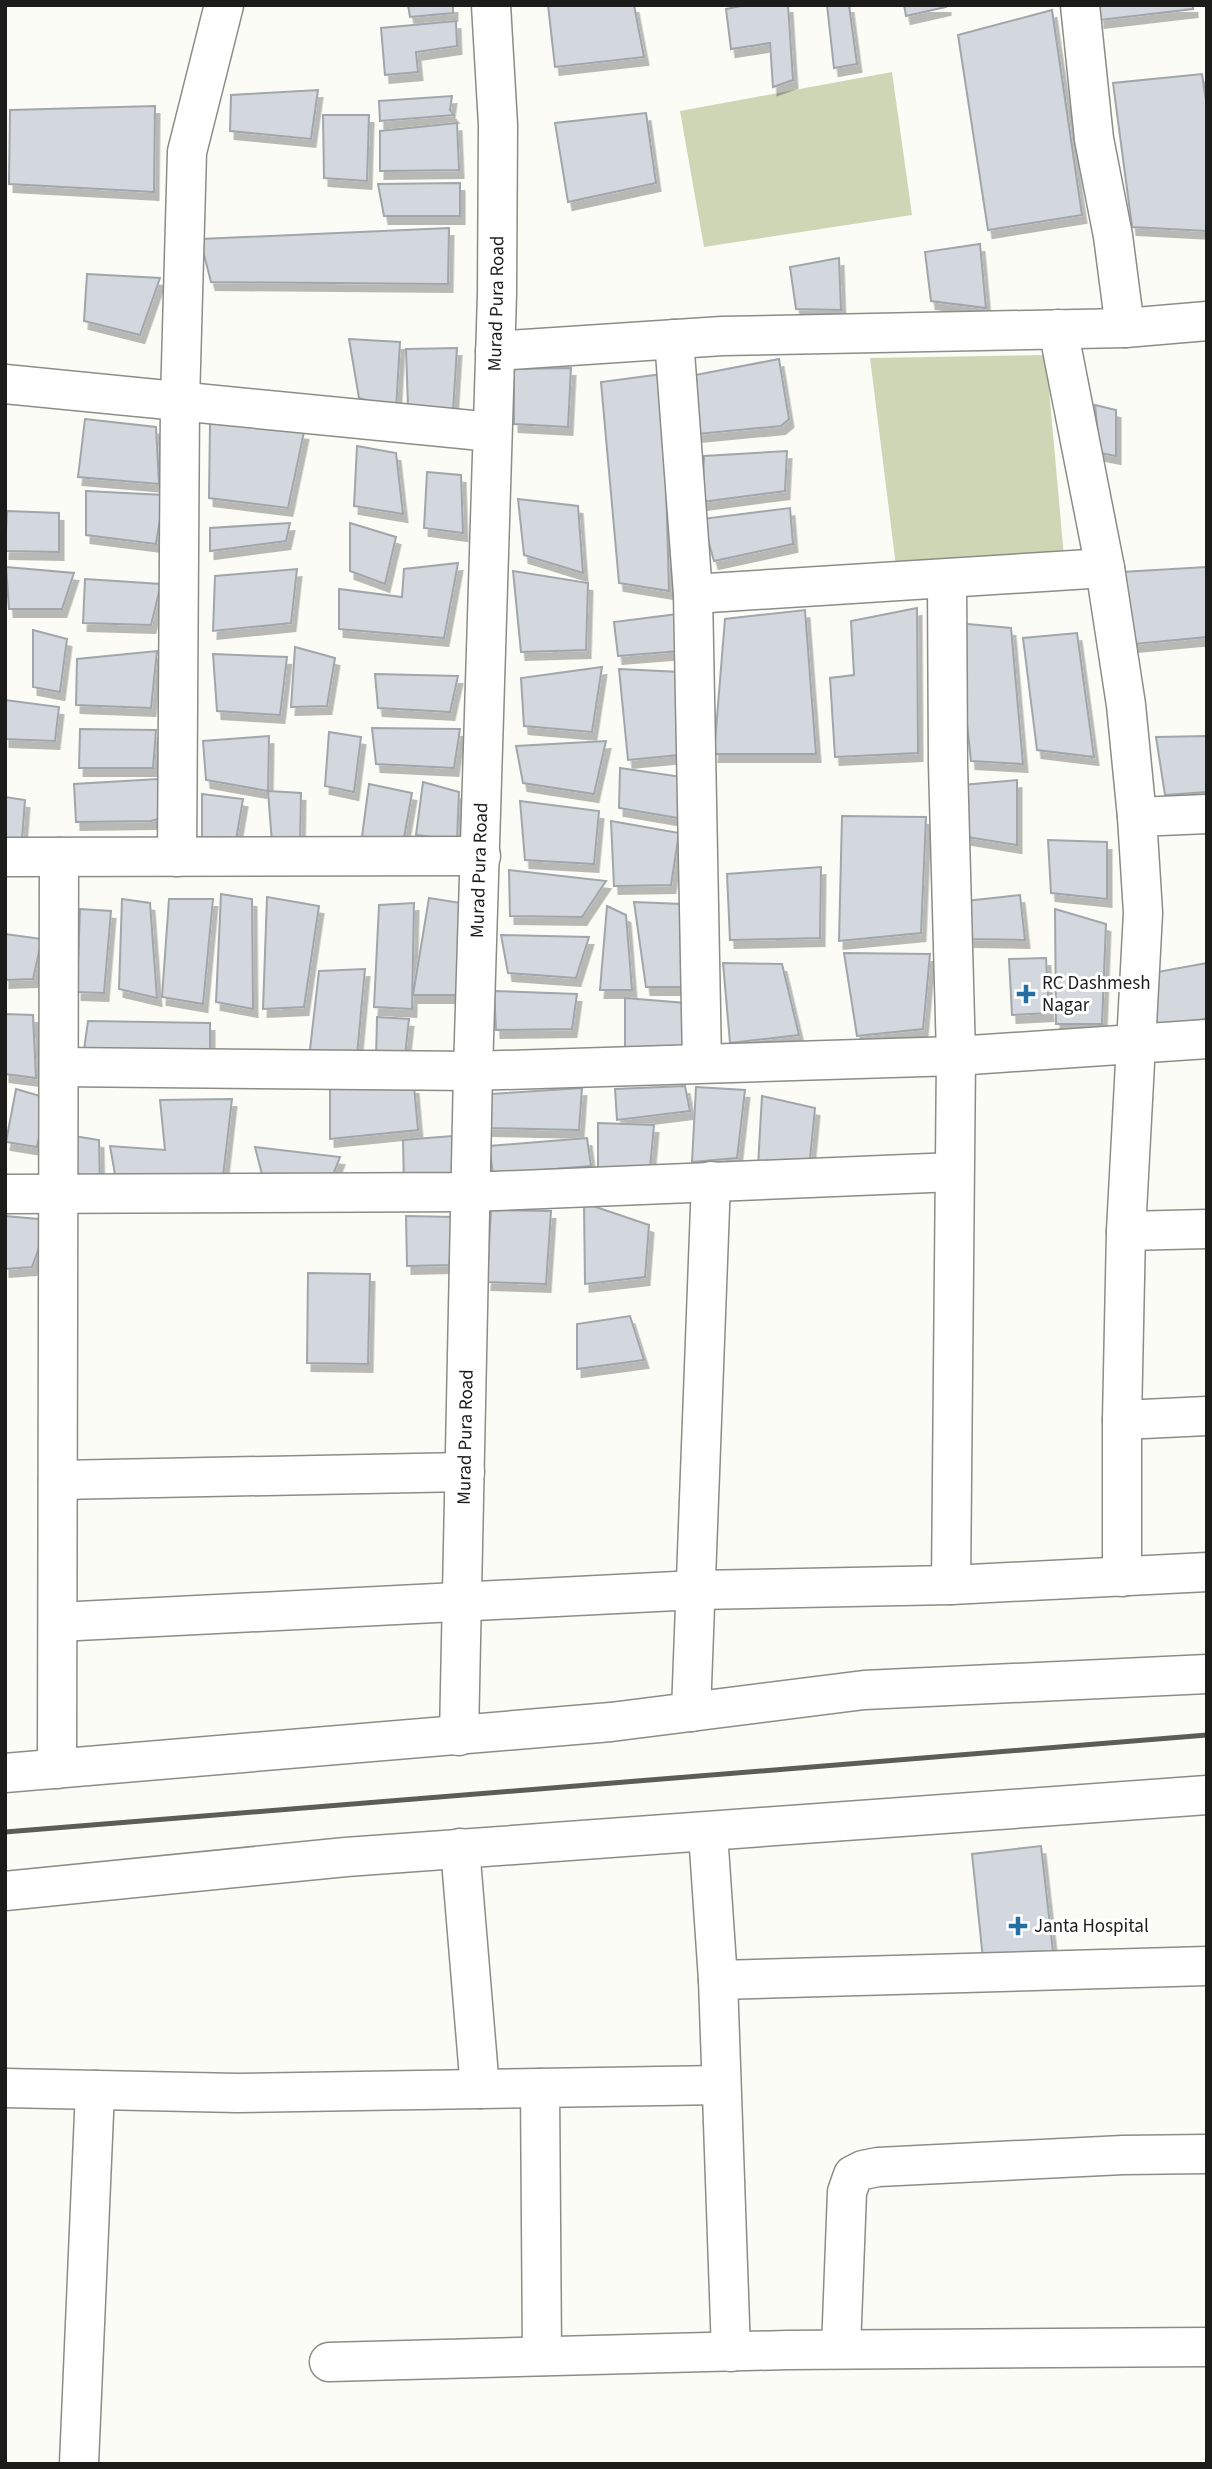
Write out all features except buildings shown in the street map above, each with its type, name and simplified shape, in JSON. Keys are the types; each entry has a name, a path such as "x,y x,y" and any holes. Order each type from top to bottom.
{"street":[{"path":"177,857 180,401 187,152 224,5"},
{"name":"Murad Pura Road","path":"459,1735 473,1071 495,351 498,125 491,5"},
{"path":"1080,5 1094,139 1113,236 1125,328"},
{"path":"495,351 674,339 1125,328 1207,321"},
{"path":"1058,328 1105,568 1126,705 1143,913 1126,1231 1122,1577"},
{"path":"674,339 693,594 702,1063"},
{"path":"5,384 492,432"},
{"path":"693,594 1105,568"},
{"path":"947,579 948,764 956,1056 951,1585"},
{"path":"1137,817 1207,814"},
{"path":"5,858 481,856"},
{"path":"57,1769 59,857"},
{"path":"59,1067 473,1071 956,1056 1207,1039"},
{"path":"5,1194 471,1192 954,1172"},
{"path":"691,1712 711,1181"},
{"path":"1126,1231 1207,1229"},
{"path":"1122,1420 1207,1416"},
{"path":"58,1480 465,1472"},
{"path":"58,1622 462,1604 696,1590 951,1585 1207,1572"},
{"path":"5,1773 611,1722 864,1690 1207,1674"},
{"path":"5,1891 460,1848 708,1833 1207,1795"},
{"path":"708,1833 718,1980 731,2352"},
{"path":"460,1848 480,2089"},
{"path":"718,1980 1207,1966"},
{"path":"5,2088 236,2093 721,2085"},
{"path":"540,2088 542,2356"},
{"path":"79,2464 95,2090"},
{"path":"841,2349 847,2192 853,2175 863,2169 1123,2155 1207,2154"},
{"path":"329,2362 841,2349 1207,2347"}],"green space":[{"path":"892,72 912,215 704,247 680,111"},
{"path":"1046,355 1064,557 896,566 870,358"}],"railway":[{"path":"5,1832 1207,1735"}],"place":[{"name":"RC Dashmesh Nagar","path":"1026,994"},
{"name":"Janta Hospital","path":"1018,1926"}]}
